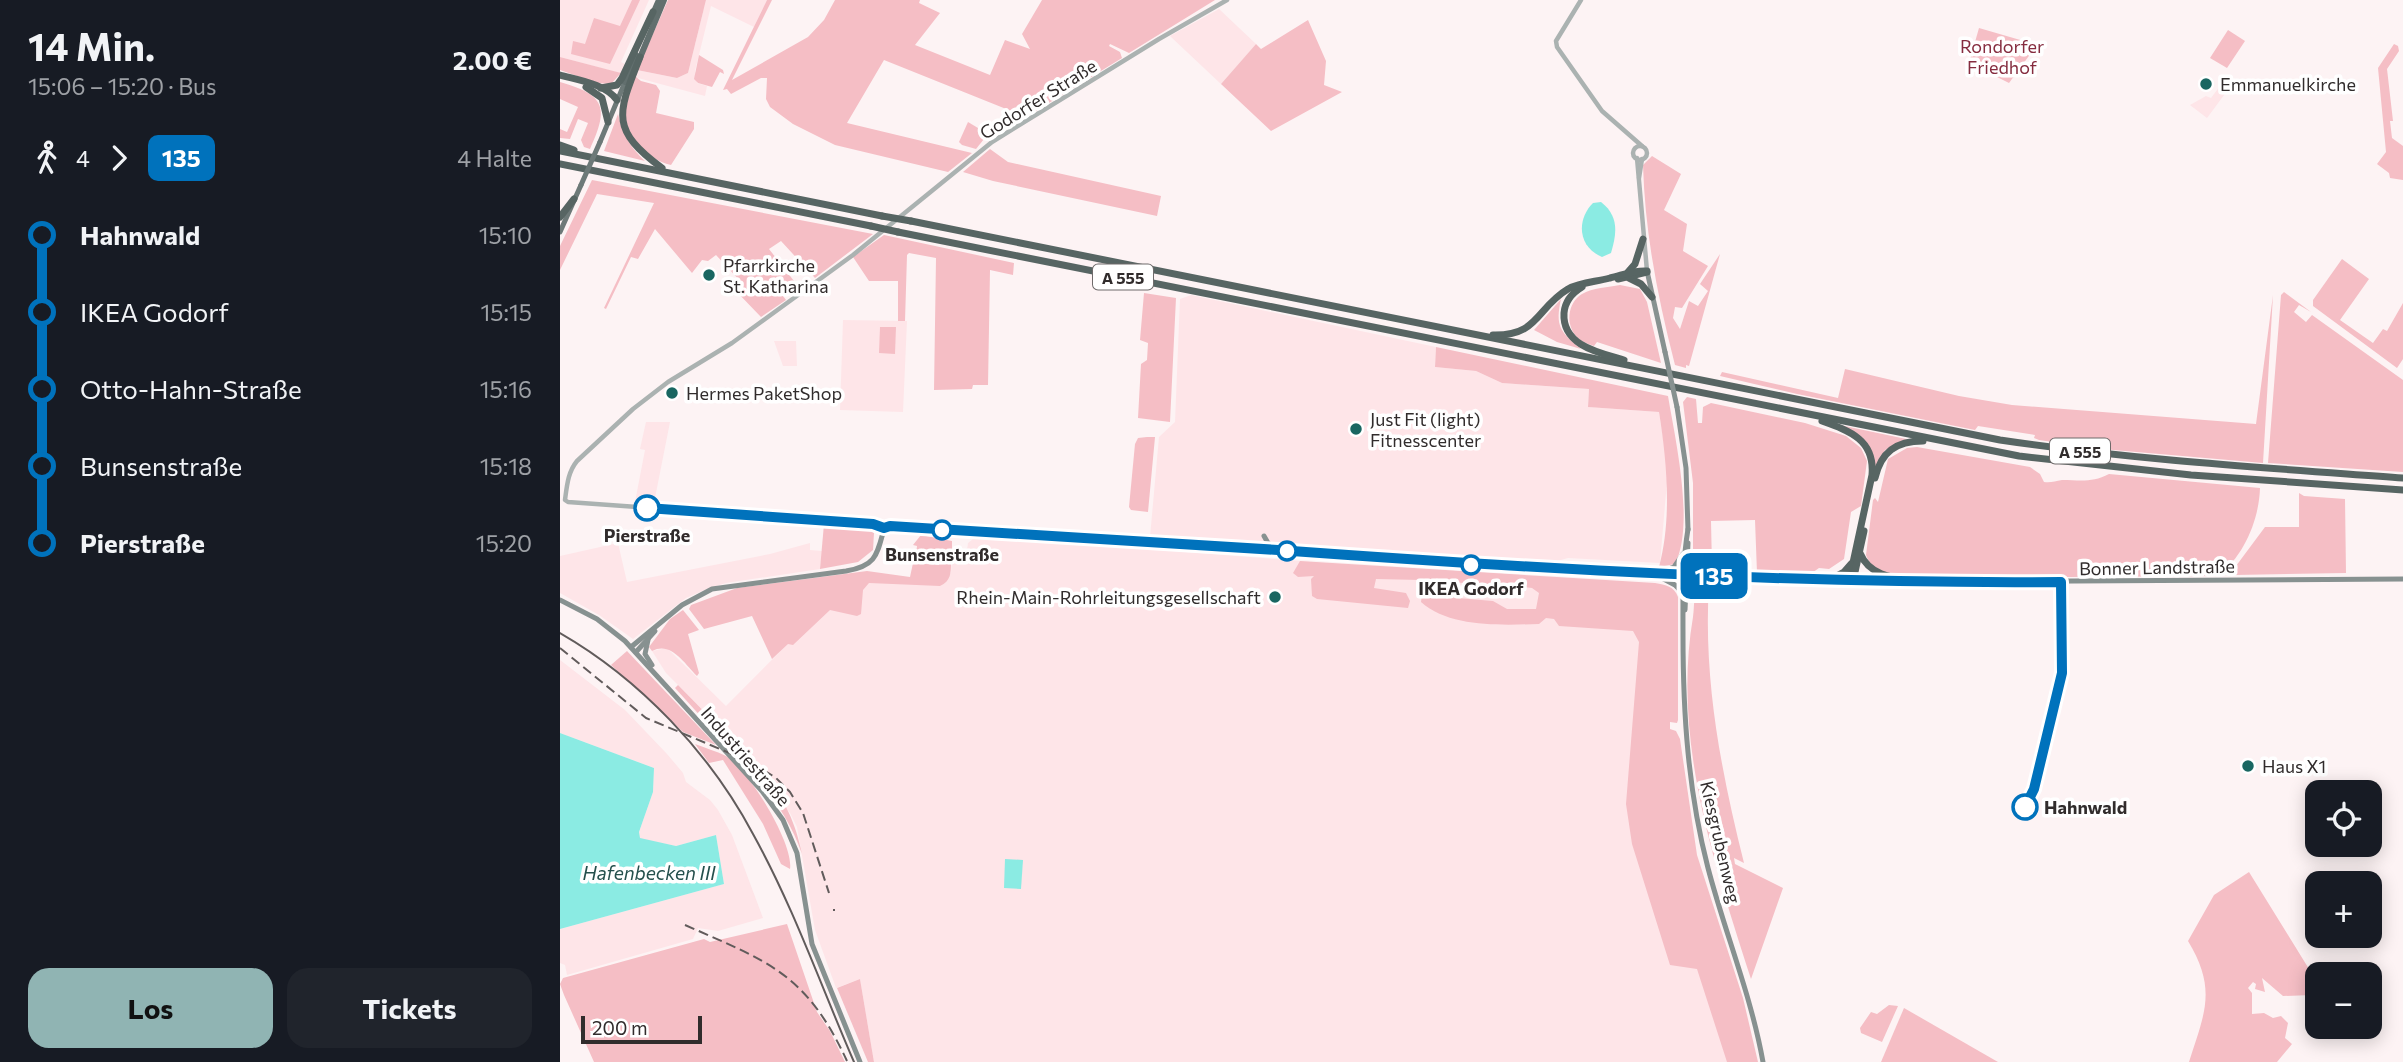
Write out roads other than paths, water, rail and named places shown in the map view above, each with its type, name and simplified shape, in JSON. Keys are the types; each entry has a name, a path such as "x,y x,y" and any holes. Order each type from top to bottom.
{"highway":[{"path":"601,88 617,85 622,78 659,0"},
{"path":"664,0 624,98 623,123 628,137 638,150 673,172"},
{"path":"625,82 653,12"},
{"path":"625,82 640,57"},
{"path":"560,75 601,88 612,93 617,100"},
{"path":"576,81 602,99 608,122"},
{"path":"560,145 608,160"},
{"name":"A 555","path":"560,151 2000,440 2190,463 2403,478"},
{"name":"A 555","path":"560,164 1939,441 2070,463 2192,475 2403,490"},
{"path":"560,217 574,199"},
{"path":"1628,275 1643,239"},
{"path":"1472,334 1518,333 1537,321 1569,289 1647,271"},
{"path":"1628,275 1641,284 1652,297"},
{"path":"1592,282 1576,290 1568,299 1564,315 1568,332 1577,342 1593,351 1655,371"},
{"path":"1784,410 1845,429 1867,446 1872,459 1872,475 1853,581"},
{"path":"1829,580 1843,572 1857,555 1876,473 1886,452 1905,442 1939,441"},
{"path":"1857,555 1874,571 1922,582"}],"main road":[{"path":"560,232 625,82"},
{"name":"Kiesgrubenweg","path":"1647,271 1686,468 1689,561 1685,575"},
{"name":"Bonner Landstraße","path":"884,528 890,526 1477,565 1702,576 1922,582 2403,579"},
{"path":"634,650 682,605 712,589 861,568 877,553 884,528"},
{"name":"Kiesgrubenweg","path":"1688,529 1683,624 1686,739 1695,807 1708,868 1745,985 1763,1062"},
{"path":"1264,536 1268,543 1278,550"},
{"path":"1653,574 1674,567 1685,550"},
{"path":"1689,561 1698,569 1717,576"},
{"path":"1653,574 1685,592 1702,576"},
{"name":"Industriestraße","path":"560,600 597,619 634,650 762,792 783,820 797,853 812,944 860,1062"},
{"path":"634,650 648,640 661,622"},
{"path":"648,640 646,657 659,677"}],"street":[{"name":"Godorfer Straße","path":"884,528 873,524 802,517 566,501 569,474 577,461 668,382 732,342 875,238 992,142 1227,0"},
{"path":"1581,0 1556,41 1557,47 1602,111 1632,137 1642,146 1646,152 1639,159 1634,155 1632,137"},
{"path":"1635,148 1642,146"},
{"name":"Kiesgrubenweg","path":"1639,159 1647,271"}],"water":[{"path":"1601,202 1611,213 1615,225 1611,253 1602,257 1588,247 1582,233 1584,217 1588,210 1593,203"},
{"name":"Hafenbecken III","path":"560,733 654,768 653,792 639,832 640,838 676,846 716,835 724,884 560,929"},
{"path":"1005,859 1023,860 1021,889 1004,888"}],"tram line":[{"path":"560,633 618,672 645,695 694,747 736,804 781,889 854,1062"}],"railway":[{"path":"560,648 646,718 751,762 776,778 790,792 803,813 829,893"},
{"path":"685,925 762,961 800,989 832,1031 847,1061"}],"place":[{"name":"Emmanuelkirche","path":"2206,84"},
{"name":"Pfarrkirche St. Katharina","path":"709,275"},
{"name":"Hermes PaketShop","path":"672,393"},
{"name":"Just Fit (light) Fitnesscenter","path":"1356,429"},
{"name":"Pierstraße","path":"647,508"},
{"name":"Bunsenstraße","path":"942,530"},
{"name":"IKEA Godorf","path":"1471,565"},
{"name":"Rhein-Main-Rohrleitungsgesellschaft","path":"1275,597"},
{"name":"Haus X1","path":"2248,766"},
{"name":"Hahnwald","path":"2025,807"}],"park label":[{"name":"Rondorfer Friedhof","path":"2002,56"}]}
